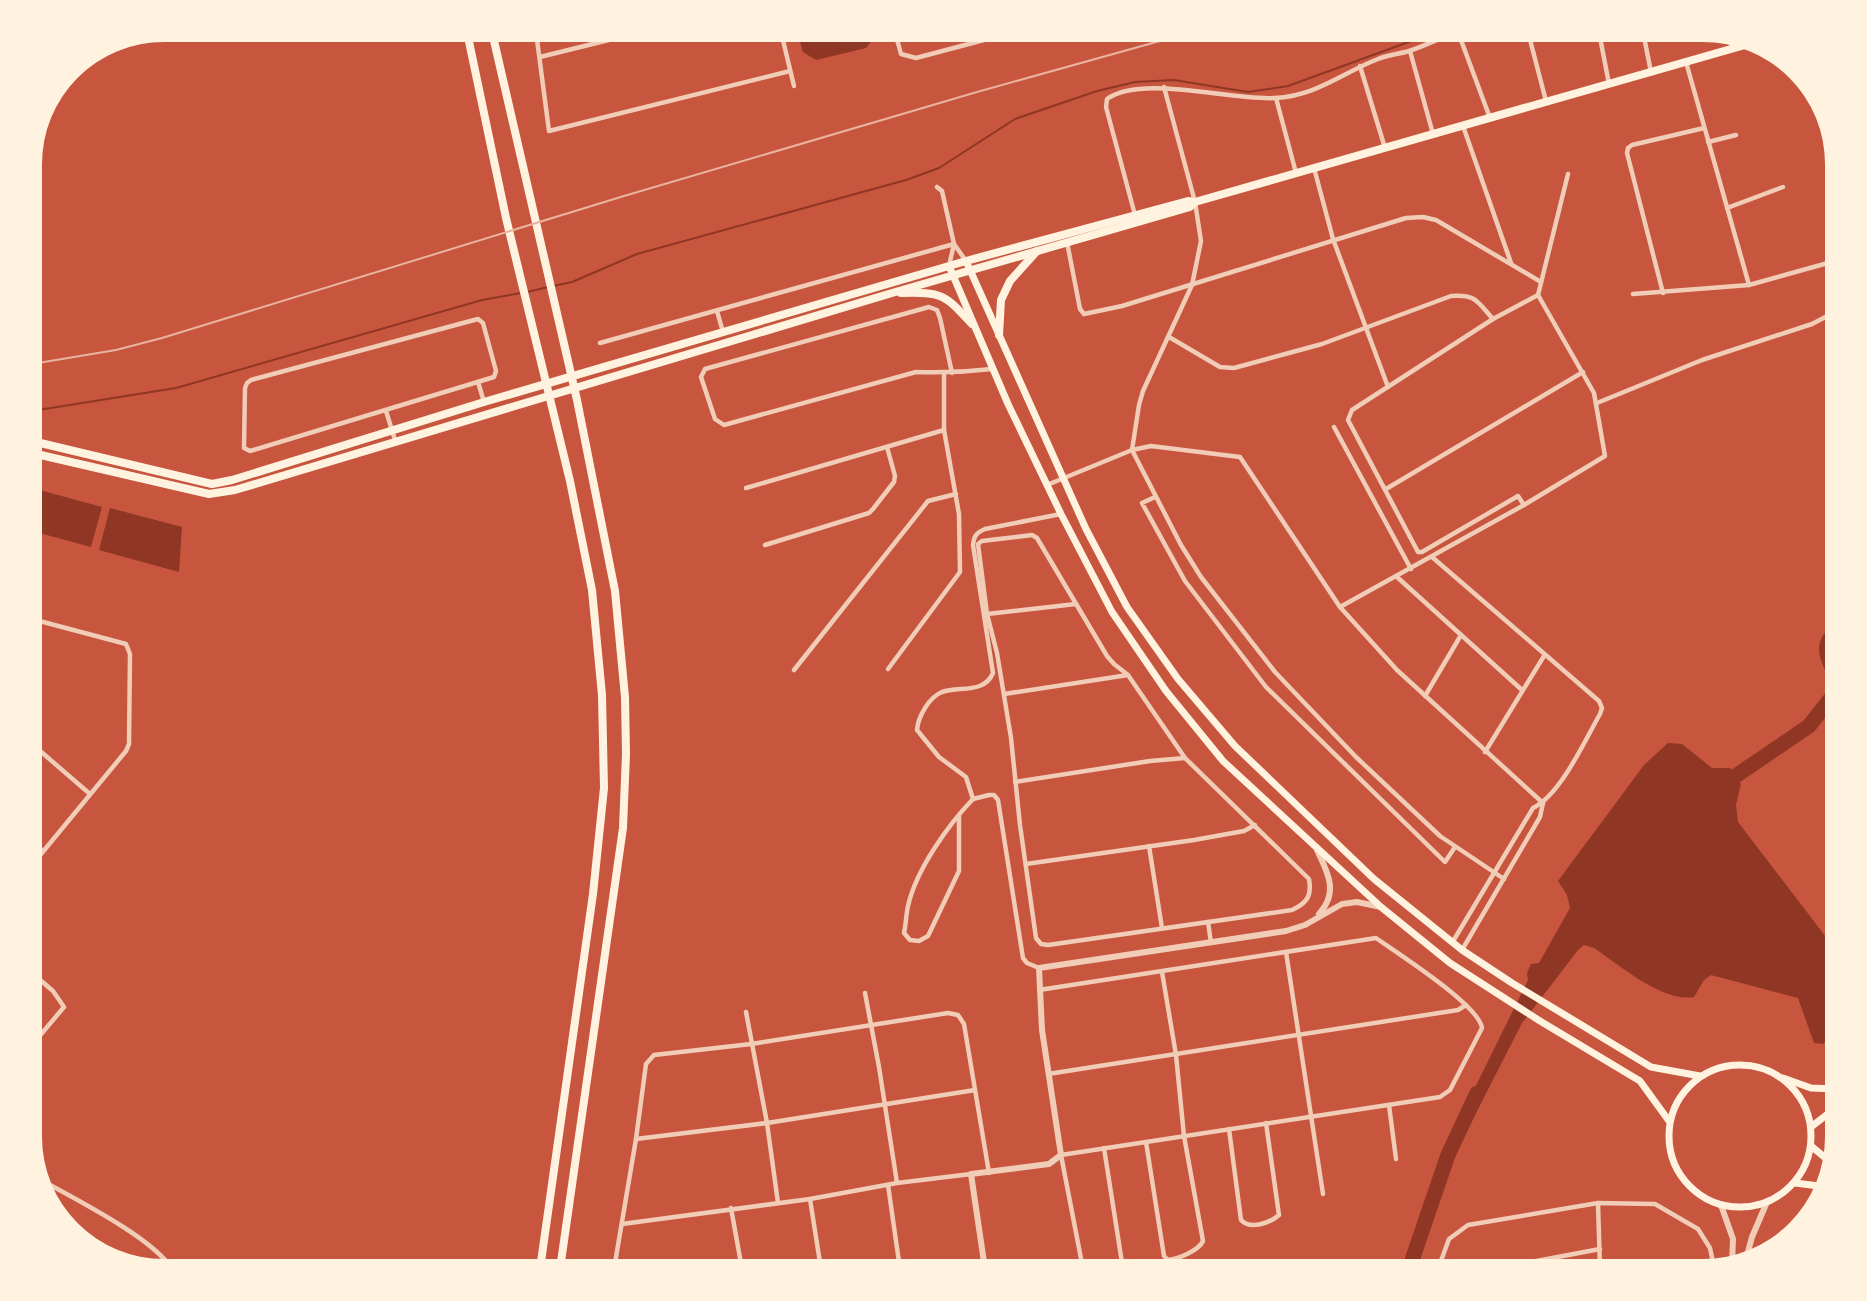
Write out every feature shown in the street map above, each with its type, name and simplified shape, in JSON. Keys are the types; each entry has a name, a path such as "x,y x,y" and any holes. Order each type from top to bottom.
{"highway":[{"path":"469,42 506,218 570,481 592,590 602,695 604,788 593,894 541,1259"},
{"path":"494,42 577,400 615,591 623,668 626,754 623,828 561,1259"}],"main road":[{"path":"42,443 212,484 267,470 484,402 966,261 1188,201 1196,202 1736,46"},
{"path":"42,455 209,494 244,488 892,293 1190,207 1196,202"},
{"path":"999,335 1001,300 1010,281 1038,250"},
{"path":"966,261 1086,529 1127,607 1178,679 1235,747 1374,879 1452,943 1512,983 1651,1067 1700,1076"},
{"path":"949,266 992,369 1061,514 1112,612 1166,691 1223,761 1381,907 1450,963 1502,998 1640,1081 1669,1121"},
{"path":"892,293 939,294 951,302 972,324"},
{"path":"1781,1077 1802,1099 1812,1127 1811,1146 1795,1183 1767,1202 1742,1207 1721,1205 1697,1193 1679,1173 1669,1148 1669,1121 1680,1095 1700,1076 1726,1065 1755,1066 1811,1088 1825,1089"},
{"path":"1812,1127 1825,1116"},
{"path":"1811,1146 1823,1157"},
{"path":"1795,1183 1815,1185"}],"street":[{"path":"538,42 549,131 790,71"},
{"path":"540,57 601,42"},
{"path":"783,42 794,86"},
{"path":"898,42 902,54 916,58 976,42"},
{"path":"1135,215 1106,107 1107,99 1114,94 1164,87 1233,98 1276,98 1299,94 1329,84 1360,66 1432,42"},
{"path":"1461,42 1490,118"},
{"path":"1531,42 1546,102"},
{"path":"1601,42 1610,84"},
{"path":"1645,42 1651,72"},
{"path":"1410,51 1433,134"},
{"path":"1686,62 1749,285"},
{"path":"1360,66 1386,148"},
{"path":"1164,87 1196,202 1201,241 1192,285 1141,398 1132,450 1181,545 1222,605 1275,672 1356,758 1455,847 1504,879"},
{"path":"1276,98 1296,174"},
{"path":"1463,126 1511,263"},
{"path":"1663,293 1627,153 1628,148 1632,145 1704,128"},
{"path":"1708,142 1737,135"},
{"path":"1314,168 1334,239 1388,387"},
{"path":"1524,505 1518,496 1422,552 1418,552 1348,420 1352,410 1493,319 1538,295 1568,174"},
{"path":"937,187 942,191 954,243 966,261"},
{"path":"1727,208 1783,187"},
{"path":"1067,242 1080,309 1084,314 1122,306 1406,218 1423,217 1436,220 1542,282"},
{"path":"949,266 954,243"},
{"path":"600,343 954,243"},
{"path":"1633,294 1749,285 1825,264"},
{"path":"1169,337 1220,367 1234,368 1322,344 1451,296 1468,295 1477,301 1493,319"},
{"path":"1340,607 1524,505 1605,456 1597,403 1583,372 1538,295"},
{"path":"952,373 940,318 937,310 929,307 705,369 701,376 715,419 724,425 916,372 952,373 992,369"},
{"path":"717,311 723,332"},
{"path":"1597,403 1702,360 1812,324 1825,318"},
{"path":"478,319 483,322 496,371 494,377 478,382 250,451 244,448 245,388 247,382 251,380 478,319"},
{"path":"1386,489 1583,372"},
{"path":"888,669 960,572 956,494 944,430 944,373"},
{"path":"478,382 484,402"},
{"path":"386,411 396,442"},
{"path":"1334,427 1411,569"},
{"path":"746,488 944,430"},
{"path":"1047,485 1132,450 1150,446 1240,457 1340,607 1397,670 1543,803"},
{"path":"765,545 869,513 894,482 895,476 886,447"},
{"path":"794,670 928,501 956,494"},
{"path":"1155,497 1142,503 1185,581 1266,687 1445,862 1455,847"},
{"path":"973,799 966,777 939,757 917,730 918,720 927,706 941,693 983,686 993,674 973,545 974,538 977,532 985,529 1061,514"},
{"path":"1032,535 1037,538 1107,656 1128,675 1185,758 1309,879 1311,890 1308,900 1292,910 1048,945 1041,944 1036,938 1004,694 987,614 978,544 982,541 1032,535"},
{"path":"1432,557 1599,701 1602,708 1573,762 1543,803 1540,817 1462,950"},
{"path":"1396,577 1522,690"},
{"path":"987,614 1076,604"},
{"path":"1210,615 1222,605"},
{"path":"42,622 126,644 130,654 129,744 126,751 43,851"},
{"path":"1425,696 1461,635"},
{"path":"1485,752 1545,656"},
{"path":"1004,694 1128,675"},
{"path":"42,753 90,794"},
{"path":"1015,782 1150,761 1185,758"},
{"path":"959,815 959,871 927,936 919,941 910,940 904,933 908,904 925,863 959,815 973,799 989,795 994,795 998,800 1023,958 1039,968 1286,931 1305,926 1317,916 1342,904 1357,902 1381,907"},
{"path":"1452,943 1533,808 1543,803"},
{"path":"1026,864 1244,831 1255,825"},
{"path":"1149,846 1162,928"},
{"path":"1317,850 1330,885 1330,898 1317,916"},
{"path":"1208,922 1211,943"},
{"path":"622,1224 810,1199 897,1183 1049,1164 1060,1155 1440,1097 1450,1090 1482,1028 1481,1020 1466,1005 1376,938 1040,990"},
{"path":"1286,952 1323,1194"},
{"path":"1039,968 1042,1030 1048,1074 1060,1155 1081,1259"},
{"path":"1162,972 1176,1055 1184,1136 1203,1241 1200,1247 1174,1259"},
{"path":"42,982 53,991 64,1007 42,1033"},
{"path":"865,993 897,1183"},
{"path":"1048,1074 1458,1010 1466,1005"},
{"path":"746,1012 767,1123 778,1203"},
{"path":"616,1259 646,1064 654,1055 751,1044 948,1013 958,1015 964,1024 989,1173"},
{"path":"636,1139 767,1123 975,1090"},
{"path":"1389,1105 1396,1159"},
{"path":"1229,1129 1241,1220 1245,1225 1251,1226 1276,1218 1280,1210 1266,1123"},
{"path":"1146,1142 1164,1256 1167,1259"},
{"path":"1104,1148 1121,1259"},
{"path":"971,1174 984,1259"},
{"path":"888,1185 899,1259"},
{"path":"52,1187 135,1235 156,1250 164,1259"},
{"path":"810,1199 819,1259"},
{"path":"1749,1250 1767,1202"},
{"path":"1598,1203 1600,1259"},
{"path":"1442,1259 1449,1239 1468,1225 1598,1203 1655,1204 1698,1229 1710,1248 1712,1258"},
{"path":"1721,1205 1733,1239 1732,1256"},
{"path":"731,1208 740,1259"},
{"path":"1547,1259 1600,1249"}],"shaded area":[{"path":"800,42 871,42 866,48 816,60 803,52"},
{"path":"42,491 102,507 91,547 42,534"},
{"path":"110,508 182,527 179,572 99,550"},
{"path":"1668,743 1682,744 1712,768 1730,768 1741,784 1736,805 1738,822 1825,936 1825,1041 1823,1044 1814,1043 1798,998 1711,975 1704,980 1694,997 1669,994 1641,981 1594,948 1584,945 1522,1023 1475,1115 1465,1108 1528,980 1527,973 1531,964 1539,963 1570,908 1567,895 1558,881 1644,765"}],"waterway":[{"path":"553,286 572,282 637,254 906,180 939,168 1015,119 1097,91 1135,82 1174,80 1248,92 1288,86 1409,42"},
{"path":"527,292 548,287"},
{"path":"42,409 176,388 482,300 521,293"},
{"path":"1725,793 1734,777 1809,726 1825,706"},
{"path":"1412,1259 1448,1155 1477,1093"}],"railway":[{"path":"42,362 116,350 162,338 624,196 1156,42"}]}
